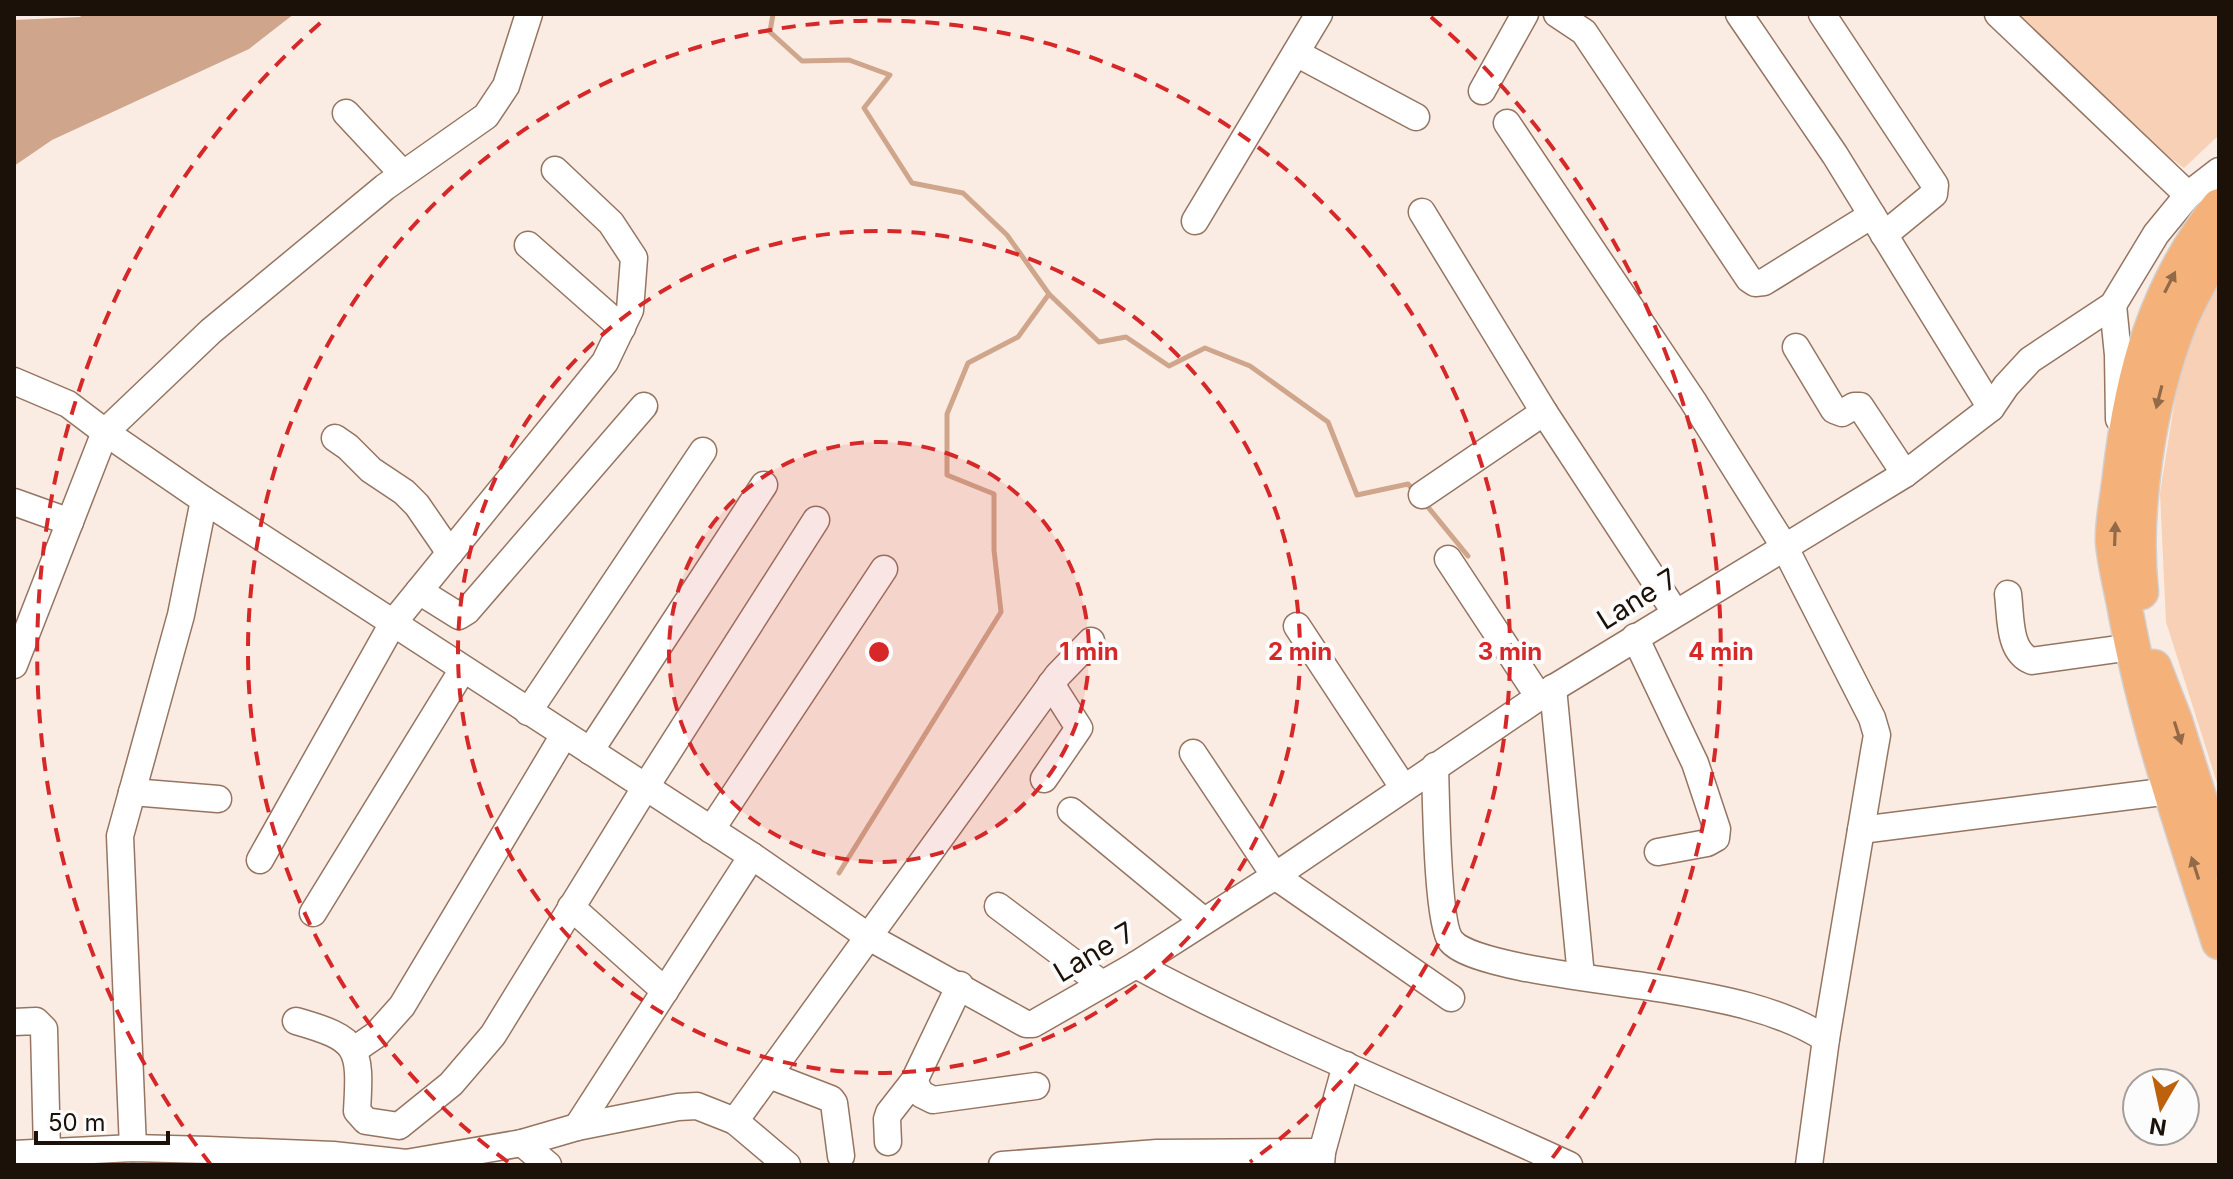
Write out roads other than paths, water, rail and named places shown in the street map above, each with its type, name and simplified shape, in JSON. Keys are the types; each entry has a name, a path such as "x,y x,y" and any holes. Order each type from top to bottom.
{"main road":[{"path":"2204,200 2193,240 2165,291 2146,341 2123,450 2113,541 2132,647 2151,687 2219,861"},
{"path":"2219,247 2179,325 2147,443 2138,526 2139,573 2152,660 2151,687 2170,791 2219,942"}],"street":[{"path":"14,665 105,432 211,331 403,174 486,116 506,86 529,14"},
{"path":"1195,221 1319,14"},
{"path":"1482,91 1525,14"},
{"path":"1557,14 1584,32 1749,279 1755,283 1764,282 1934,194 1935,185 1822,14"},
{"path":"1739,14 1835,155 1991,408"},
{"path":"1998,14 2204,200"},
{"path":"1296,53 1416,117"},
{"path":"346,113 403,174"},
{"path":"1507,123 1693,401 1784,546 1872,718 1877,735 1826,1039 1809,1165"},
{"path":"260,860 393,623 605,362 630,310 634,258 611,223 555,170"},
{"name":"Lane 7","path":"960,985 1026,1024 1040,1021 1136,965 1275,876 1546,693 1905,474 1991,408 2030,360 2113,305 2156,234 2204,200 2219,171"},
{"path":"1422,212 1544,412 1675,612"},
{"path":"528,245 622,328"},
{"path":"2113,305 2123,450"},
{"path":"1796,347 1834,410 1842,413 1860,406 1905,474"},
{"path":"14,381 68,404 204,500 752,856 869,937 960,985 914,1081 889,1113 888,1142"},
{"path":"419,591 459,616 467,611 644,406"},
{"path":"1422,495 1544,412"},
{"path":"335,438 417,505 450,553"},
{"path":"528,712 703,451"},
{"path":"590,751 764,485"},
{"path":"133,1148 120,836 181,615 204,500"},
{"path":"14,502 70,522"},
{"path":"296,1021 339,1035 354,1050 358,1081 357,1111 366,1121 399,1126 451,1084 493,1035 645,788 816,520"},
{"path":"1448,559 1546,693 1581,976"},
{"path":"711,830 884,569"},
{"path":"2008,594 2016,648 2022,657 2032,661 2132,647"},
{"path":"1297,626 1403,787"},
{"path":"1635,637 1695,763 1717,829 1716,838 1707,843 1658,852"},
{"path":"735,1121 1051,684 1091,641"},
{"path":"313,913 463,669"},
{"path":"1044,779 1079,728 1051,684"},
{"path":"354,1050 376,1035 402,1006 564,735"},
{"path":"1193,753 1275,876 1451,998"},
{"path":"1435,766 1438,864 1446,931 1452,943 1468,953 1503,962 1730,1003 1802,1023 1826,1039"},
{"path":"1861,830 2170,791"},
{"path":"132,792 218,799"},
{"path":"1071,811 1204,921"},
{"path":"577,1127 752,856"},
{"path":"998,906 1102,984"},
{"path":"571,907 665,991"},
{"path":"1136,965 1218,1010 1569,1165"},
{"path":"14,1022 36,1021 44,1029 47,1152"},
{"path":"1002,1165 1157,1159 1321,1159 1346,1065"},
{"path":"769,1075 831,1099 841,1156"},
{"path":"914,1081 921,1094 933,1100 1036,1086"},
{"path":"14,1154 133,1148 208,1157 333,1155 407,1164 522,1143 577,1127 697,1106 735,1121 787,1165"},
{"path":"522,1143 548,1165"}],"waterway":[{"path":"773,14 770,32 802,61 849,60 890,75 864,108 912,183 963,193 1007,235 1049,294 1018,337 968,363 947,414 947,475 994,494 994,550 1001,612 839,873"},
{"path":"1049,294 1099,342 1126,337 1169,366 1205,348 1250,366 1328,422 1357,495 1408,484 1414,491"},
{"path":"1423,501 1468,556"}]}
